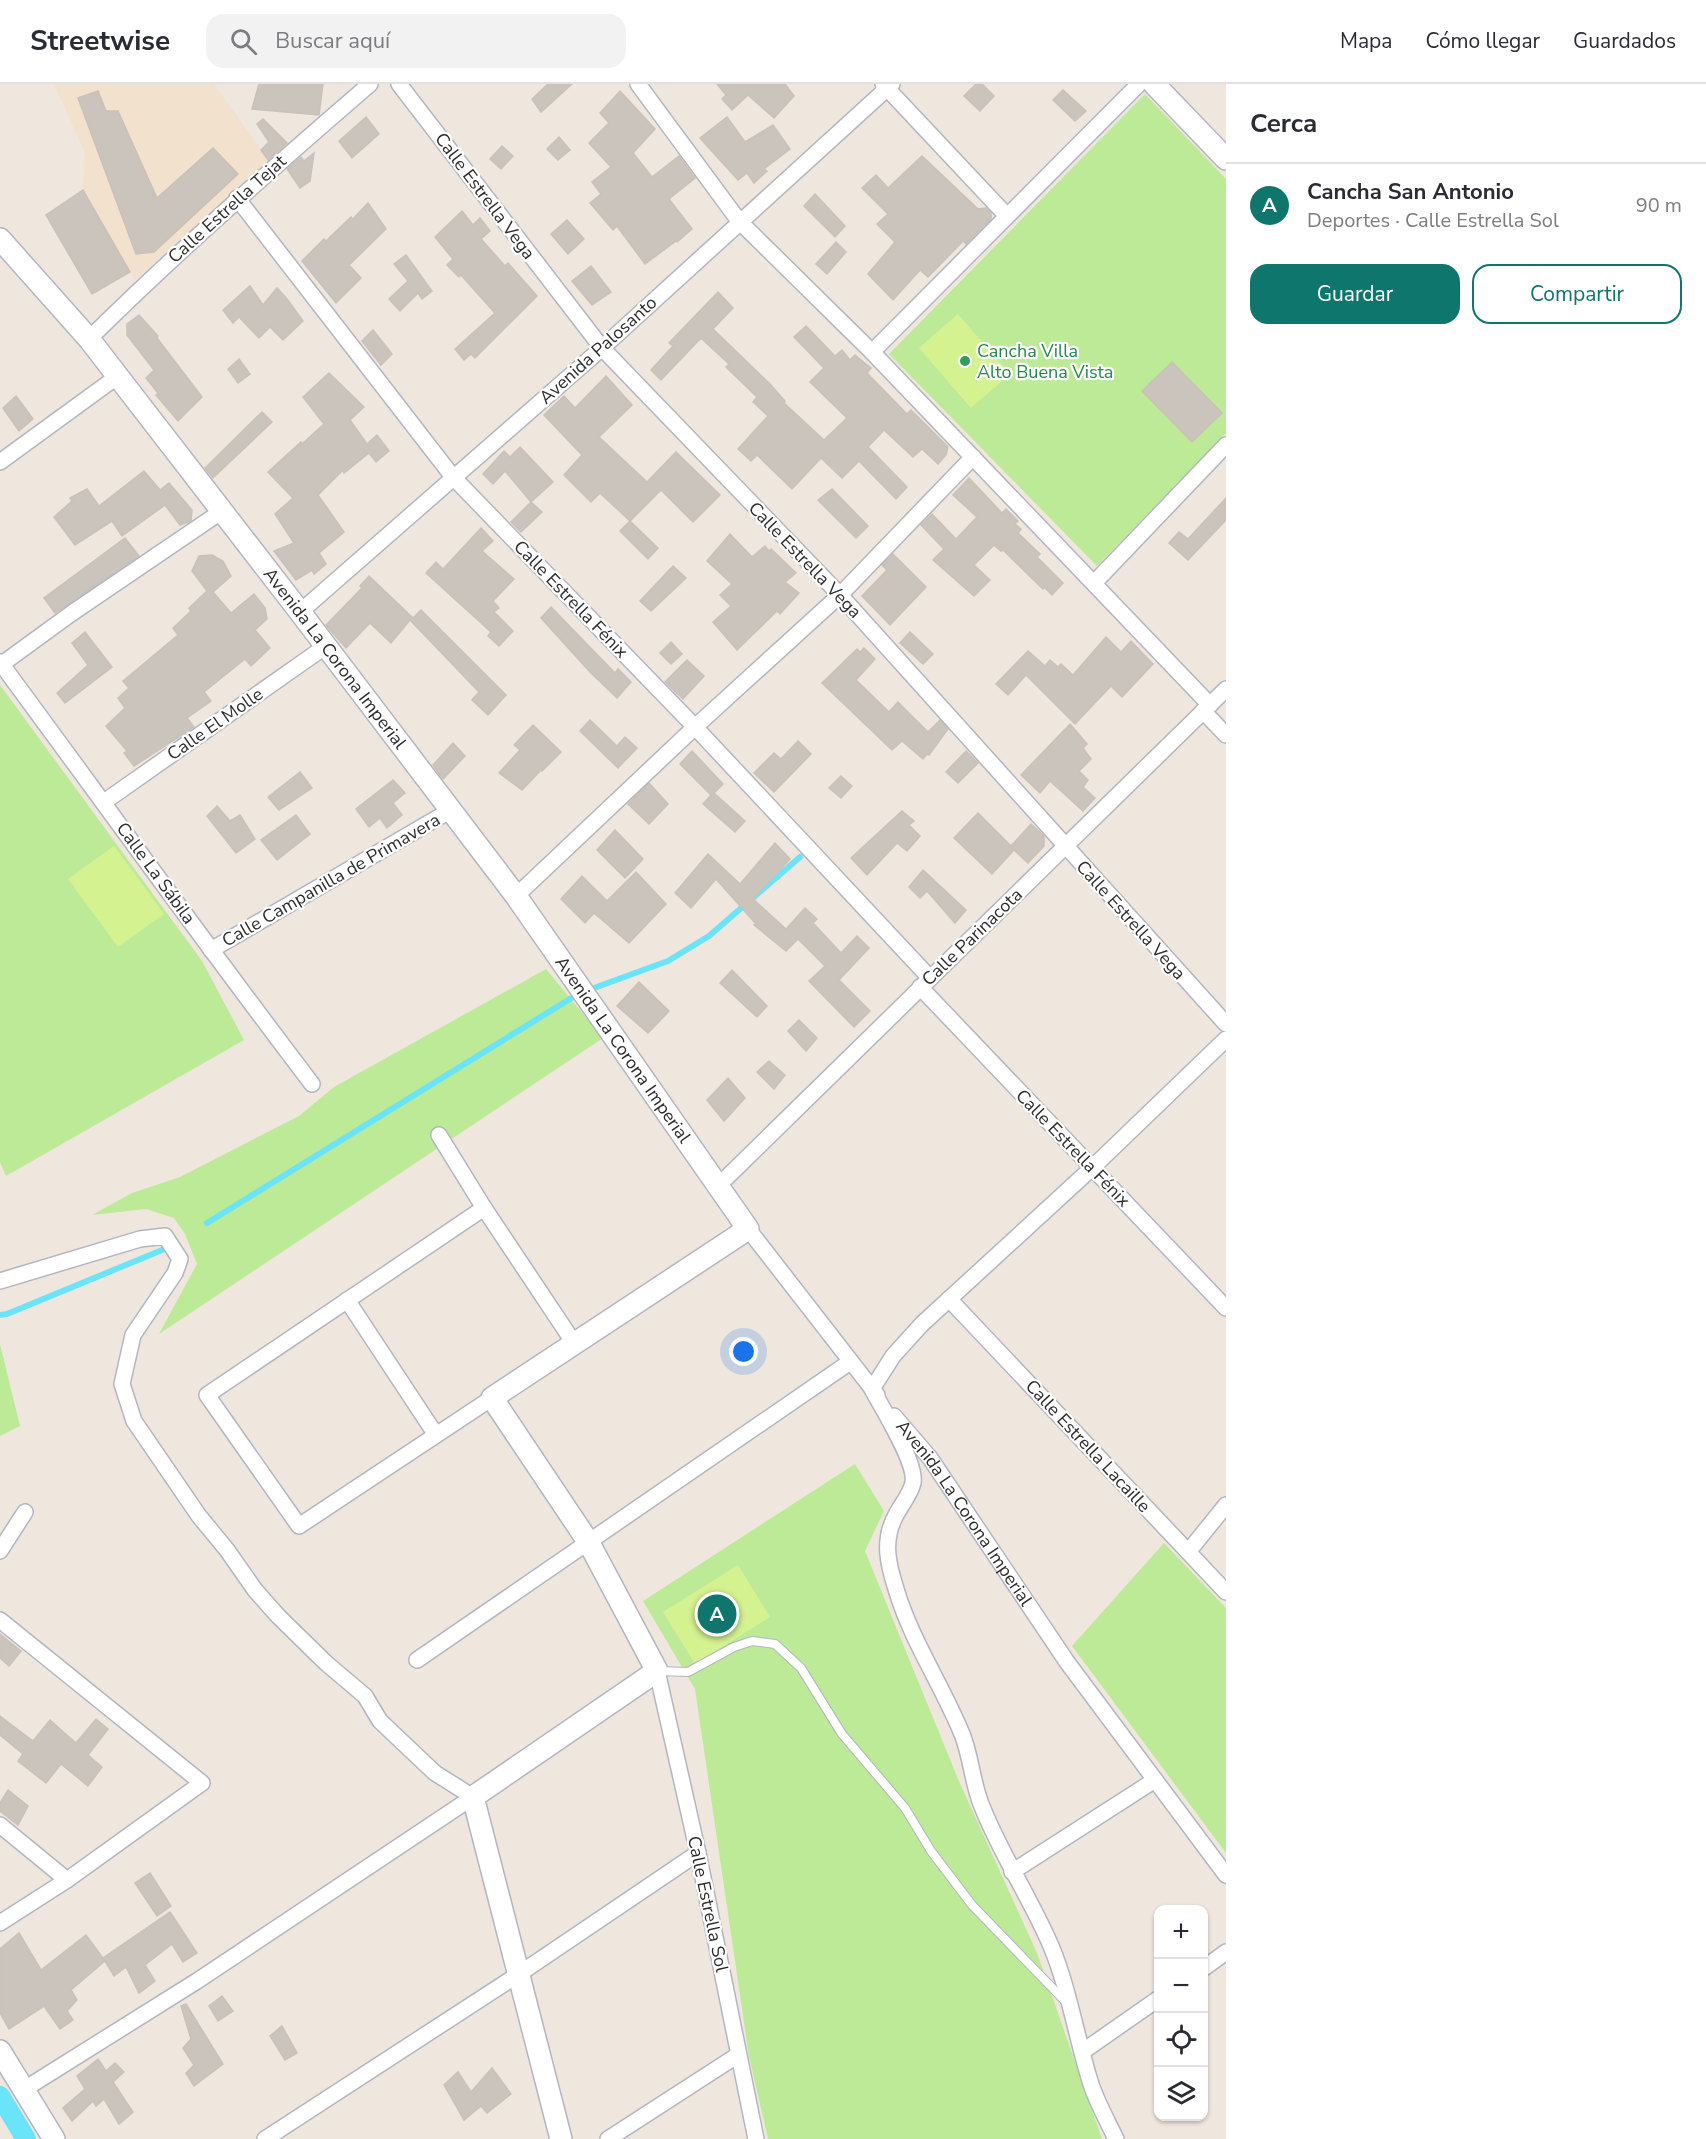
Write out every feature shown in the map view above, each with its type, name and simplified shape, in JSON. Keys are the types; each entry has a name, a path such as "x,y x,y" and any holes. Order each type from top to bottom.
{"street":[{"name":"Calle Estrella Tejat","path":"89,339 148,280 237,198 370,84"},
{"name":"Calle Estrella Vega","path":"399,84 602,348 840,595 1226,1024"},
{"path":"638,84 739,221 873,352 1095,582 1207,708 1226,735"},
{"path":"873,352 1139,84"},
{"path":"1154,84 1226,159"},
{"name":"Avenida Palosanto","path":"300,612 602,348 887,86"},
{"path":"887,86 1007,216"},
{"name":"Calle Estrella Fénix","path":"237,198 453,477 695,727 1092,1167 1226,1308"},
{"name":"Avenida La Corona Imperial","path":"2,246 89,339 516,896 748,1229 850,1362 930,1458 1067,1662 1226,1875"},
{"path":"0,462 118,376"},
{"path":"1095,582 1226,445"},
{"path":"516,896 695,727 840,595 973,457"},
{"path":"1,663 222,511"},
{"name":"Calle El Molle","path":"104,802 326,646"},
{"name":"Calle La Sábila","path":"1,663 312,1084"},
{"name":"Calle Parinacota","path":"718,1186 1226,689"},
{"name":"Calle Campanilla de Primavera","path":"211,950 451,810"},
{"path":"1116,2139 1090,2082 1071,2008 1051,1946 1012,1872 980,1801 963,1735 916,1638 894,1584 886,1557 888,1534 914,1482 910,1464 897,1435 872,1389 893,1356 922,1324 1226,1039"},
{"path":"439,1135 483,1208 574,1343"},
{"path":"483,1208 207,1395 299,1526 748,1229"},
{"path":"0,1281 140,1239 165,1236 180,1259 175,1273 134,1335 122,1384 134,1421 199,1516 278,1616 326,1663 366,1696 380,1721 435,1773 473,1797 561,2139"},
{"name":"Calle Estrella Lacaille","path":"949,1299 1226,1592"},
{"path":"347,1300 436,1435"},
{"path":"417,1660 850,1362"},
{"path":"23,2090 197,1981 657,1671 589,1543 492,1398"},
{"path":"1188,1552 1226,1505"},
{"path":"0,1551 26,1512"},
{"path":"0,1620 202,1783 67,1880 0,1923"},
{"name":"Calle Estrella Sol","path":"657,1671 698,1853 756,2139"},
{"path":"1012,1872 1155,1780"},
{"path":"0,1825 67,1880"},
{"path":"265,2139 519,1974 698,1853"},
{"path":"1208,1965 1226,1952"},
{"path":"1082,2052 1154,2002"},
{"path":"0,2051 54,2139"},
{"path":"608,2139 738,2055"}],"lane":[{"path":"657,1671 688,1671 734,1647 752,1641 775,1644 801,1668 842,1734 905,1808 931,1851 972,1905 1071,2008"}],"shaded area":[{"path":"54,84 214,84 270,162 135,280 83,190 85,153"}],"green space":[{"path":"1145,94 1226,179 1226,433 1097,566 889,354"},
{"name":"Cancha Villa Alto Buena Vista","path":"958,314 1010,374 971,408 919,348"},
{"path":"0,685 202,961 244,1040 6,1176 0,1162"},
{"path":"114,846 164,914 118,947 68,879"},
{"path":"546,969 603,1038 159,1334 197,1264 185,1234 174,1218 146,1209 92,1215 132,1193 180,1177 299,1116 334,1087"},
{"path":"0,1344 20,1426 0,1436"},
{"path":"855,1464 884,1511 865,1551 958,1779 1037,1953 1102,2139 768,2139 749,2056 695,1689 643,1601"},
{"path":"1164,1543 1226,1608 1226,1853 1072,1646"},
{"path":"738,1565 770,1617 695,1664 663,1612"}],"building":[{"path":"259,84 323,84 319,115 252,109"},
{"path":"548,84 572,84 541,112 532,99"},
{"path":"717,84 785,84 794,96 774,118 748,95 732,110 722,99 726,95"},
{"path":"976,84 982,84 994,96 980,111 964,96"},
{"path":"1063,90 1086,111 1075,121 1053,100"},
{"path":"98,91 106,111 118,111 157,198 213,148 238,174 154,252 136,254 78,98"},
{"path":"620,91 655,129 633,153 652,177 679,156 695,178 669,199 692,229 645,264 617,226 613,230 590,203 601,194 592,182 611,167 589,143 609,123 600,113"},
{"path":"366,117 379,134 352,158 339,141"},
{"path":"727,117 745,142 773,125 790,149 764,169 767,171 754,183 747,173 738,180 700,138"},
{"path":"263,119 287,143 268,160 261,150 269,142 257,124"},
{"path":"559,137 570,150 558,160 547,149"},
{"path":"502,146 513,156 501,169 490,159"},
{"path":"314,153 310,181 300,188 287,169 301,157 304,161"},
{"path":"922,156 978,209 986,208 991,213 991,219 966,244 963,241 928,277 920,270 893,300 868,274 895,242 877,224 888,214 862,188 876,175 888,188"},
{"path":"83,190 130,272 92,294 46,215"},
{"path":"815,194 845,226 835,237 804,206"},
{"path":"368,203 386,229 349,265 361,278 336,303 302,261 324,239 326,241 351,217 353,219"},
{"path":"462,211 473,225 480,218 490,231 481,239 505,266 508,263 537,296 475,358 471,354 464,360 455,349 495,313 461,275 459,277 447,265 453,259 435,237"},
{"path":"567,220 584,239 568,254 551,234"},
{"path":"836,242 846,252 827,274 816,264"},
{"path":"406,255 432,291 422,299 418,293 400,311 389,299 408,281 394,264"},
{"path":"591,266 611,292 592,305 572,281"},
{"path":"250,286 263,305 277,288 303,321 283,340 270,327 259,338 239,317 233,323 223,310"},
{"path":"718,292 733,308 713,329 770,384 785,401 784,403 824,440 847,418 810,382 824,368 794,337 806,326 835,356 842,350 850,360 855,355 871,368 867,373 907,414 911,410 948,447 946,455 938,464 922,449 913,457 884,430 868,447 907,487 896,499 859,461 842,478 821,458 792,489 757,455 751,461 738,449 768,416 753,402 757,397 726,367 729,364 702,339 661,380 651,370 673,346 669,343"},
{"path":"139,315 158,336 157,338 202,397 178,421 156,395 158,393 146,378 154,370 127,335 127,324"},
{"path":"373,330 392,354 381,365 362,341"},
{"path":"239,359 250,374 238,383 228,369"},
{"path":"1172,362 1222,413 1192,442 1142,391"},
{"path":"329,373 364,407 350,420 367,444 377,435 389,451 376,462 369,453 344,473 343,470 318,495 344,532 319,553 326,564 314,574 312,570 296,580 274,551 294,543 275,514 293,498 268,472 324,424 303,397"},
{"path":"606,376 632,405 599,437 647,482 676,452 720,495 693,522 661,490 630,521 600,493 591,502 564,475 582,455 544,415 564,396 575,408"},
{"path":"16,396 33,419 19,431 3,408"},
{"path":"262,412 272,422 213,478 205,468"},
{"path":"520,447 553,482 531,502 505,471 493,484 483,474 504,451 510,457"},
{"path":"144,471 160,490 169,483 192,510 191,521 180,525 165,505 122,536 112,521 75,545 54,517 72,501 70,498 87,489 99,506"},
{"path":"969,478 1002,513 1006,509 1018,521 1015,524 1021,529 1018,533 1040,554 1037,557 1063,583 1052,595 1003,550 1001,551 994,545 974,565 990,580 974,596 933,560 944,549 921,525 932,514 956,539 977,517 953,495"},
{"path":"832,489 868,526 856,538 818,500"},
{"path":"1226,498 1226,520 1188,560 1169,543 1179,532 1188,539"},
{"path":"531,502 542,512 521,532 511,522"},
{"path":"630,521 658,548 648,559 620,531"},
{"path":"481,528 493,541 482,551 514,579 493,601 499,608 494,612 513,631 499,646 488,636 491,632 426,573 436,562 443,569"},
{"path":"730,534 752,557 765,546 769,551 771,549 796,573 785,582 799,593 780,614 777,611 737,650 713,622 731,606 720,595 732,584 707,561"},
{"path":"125,538 139,556 55,613 44,598"},
{"path":"893,554 926,587 890,625 862,596 887,570 882,565"},
{"path":"212,555 223,561 231,576 213,592 231,613 254,594 265,608 267,619 255,630 270,648 251,666 245,659 204,692 211,701 187,718 194,727 134,766 124,753 127,751 106,726 125,708 118,698 129,688 123,681 178,635 173,628 207,591 192,571 199,556"},
{"path":"673,566 686,578 651,611 640,601"},
{"path":"369,576 413,618 421,610 506,695 488,715 472,700 479,692 410,620 391,643 370,623 346,648 330,630 326,625 362,588 360,586"},
{"path":"551,607 615,673 618,669 631,682 617,698 541,618"},
{"path":"85,632 112,667 65,703 57,693 88,665 72,643"},
{"path":"910,632 933,654 923,664 900,643"},
{"path":"1106,637 1121,652 1131,641 1153,664 1122,697 1111,686 1075,724 1026,675 1008,695 996,684 1028,651 1045,666 1050,660 1058,667 1061,664 1073,675"},
{"path":"671,642 682,654 671,664 660,653"},
{"path":"864,648 875,659 856,680 889,712 898,702 928,732 940,720 948,729 929,755 927,754 923,759 902,741 892,750 822,683 857,649 860,652"},
{"path":"687,660 704,676 683,699 665,682"},
{"path":"590,720 617,746 625,737 637,748 618,768 580,731"},
{"path":"1070,724 1087,744 1083,748 1091,759 1079,771 1088,780 1083,787 1095,798 1083,811 1050,781 1040,793 1021,775"},
{"path":"533,725 561,752 522,790 499,773 520,750 514,745"},
{"path":"798,741 811,754 774,792 754,773 774,753 781,759"},
{"path":"453,743 465,756 443,779 433,765"},
{"path":"692,751 723,784 714,793 745,821 735,832 703,804 711,795 680,764"},
{"path":"966,751 978,763 958,783 946,772"},
{"path":"300,772 312,788 279,810 268,797"},
{"path":"841,776 852,786 841,798 829,788"},
{"path":"393,780 405,793 393,803 402,815 387,828 380,818 369,827 356,809"},
{"path":"649,783 668,804 649,824 628,804"},
{"path":"217,806 230,821 240,815 255,839 236,853 207,816"},
{"path":"902,811 914,821 909,825 920,836 907,851 897,843 867,875 851,858"},
{"path":"978,813 1011,846 1031,824 1044,836 1044,846 1028,863 1014,850 992,874 954,838"},
{"path":"296,815 310,834 277,860 261,840"},
{"path":"615,830 643,859 625,878 597,850"},
{"path":"775,843 790,859 753,899 786,929 805,908 817,919 813,923 841,953 857,936 869,948 839,980 870,1011 854,1027 809,981 825,966 798,939 786,951 754,925 756,924 716,879 691,908 675,893 708,854 740,884"},
{"path":"923,870 966,910 955,923 927,891 920,898 909,887"},
{"path":"636,872 666,904 629,943 594,913 585,923 561,899 582,876 607,901"},
{"path":"732,970 767,1006 757,1017 720,983"},
{"path":"639,982 669,1011 648,1033 617,1006"},
{"path":"799,1020 817,1038 806,1051 788,1031"},
{"path":"769,1061 785,1075 774,1089 757,1072"},
{"path":"728,1078 745,1098 724,1121 707,1100"},
{"path":"0,1634 21,1651 9,1666 0,1658"},
{"path":"0,1716 33,1741 50,1720 76,1743 96,1719 108,1729 88,1755 102,1767 88,1786 61,1764 46,1783 18,1761 23,1754 0,1735"},
{"path":"8,1790 28,1806 18,1825 0,1811 0,1803"},
{"path":"150,1873 171,1906 157,1916 135,1883"},
{"path":"170,1912 197,1953 183,1962 172,1944 145,1965 155,1981 139,1993 126,1967 114,1976 103,1958"},
{"path":"19,1933 41,1970 86,1935 105,1961 71,1990 77,2000 67,2011 73,2020 60,2029 44,2006 9,2029 0,2013 0,1949"},
{"path":"222,1996 233,2011 218,2021 209,2006"},
{"path":"186,2004 223,2064 194,2086 186,2073 194,2065 183,2048 191,2039 181,2006"},
{"path":"282,2026 297,2053 285,2060 270,2036"},
{"path":"98,2059 106,2071 115,2063 124,2072 113,2082 133,2112 119,2124 104,2099 96,2106 93,2101 72,2121 63,2108 85,2089 77,2076"},
{"path":"492,2068 511,2094 487,2113 481,2106 464,2120 444,2085 458,2072 471,2092"}],"waterway":[{"path":"594,988 668,961 709,936 800,857"},
{"path":"207,1223 573,997"},
{"path":"0,1315 167,1248"},
{"path":"0,2096 26,2139"}],"place":[{"name":"Cancha Villa Alto Buena Vista","path":"965,361"},
{"name":"Cancha San Antonio","path":"717,1614"}]}
